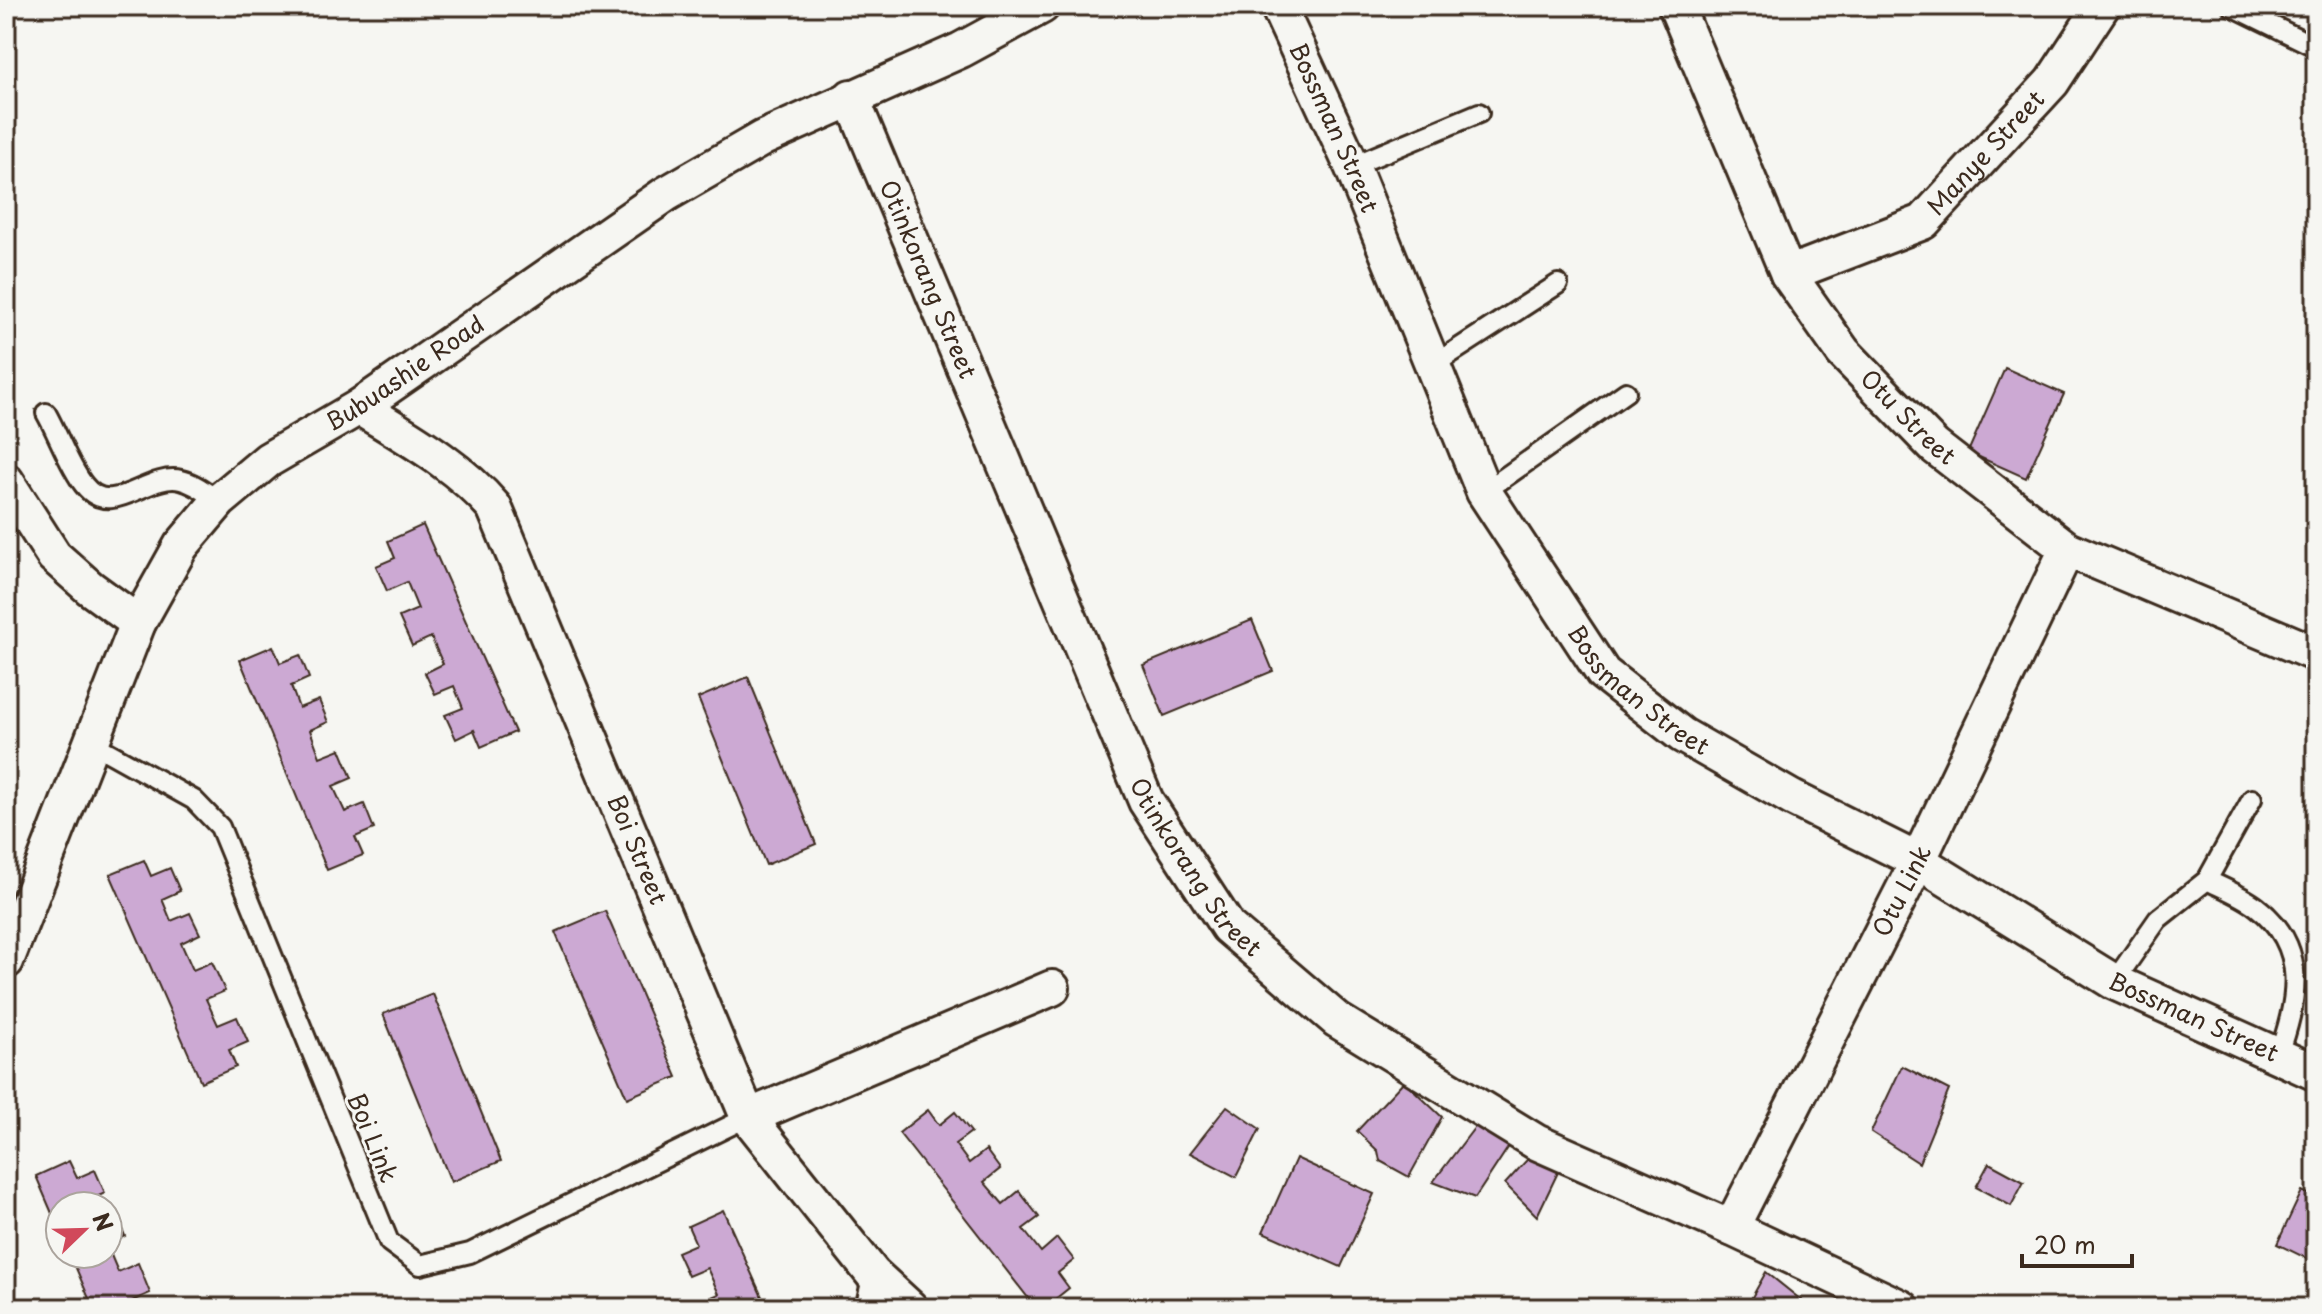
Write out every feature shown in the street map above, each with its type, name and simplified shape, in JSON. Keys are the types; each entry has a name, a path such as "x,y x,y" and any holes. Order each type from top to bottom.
{"street":[{"name":"Bubuashie Road","path":"6,961 138,623 181,546 219,501 268,460 359,407 666,194 763,138 961,50 1042,6"},
{"name":"Bossman Street","path":"1278,6 1352,166 1484,492 1603,673 1682,735 1792,798 1918,861 2114,982 2316,1073"},
{"name":"Otu Street","path":"1676,6 1788,274 1843,352 1934,446 2067,549 2316,654"},
{"name":"Manye Street","path":"1788,274 1923,222 2052,82 2102,6"},
{"name":"Otinkorang Street","path":"851,97 1146,801 1228,927 1337,1020 1523,1134 1902,1308"},
{"name":"Boi Street","path":"359,407 429,451 473,484 494,507 748,1117 873,1274 910,1308"},
{"path":"6,481 54,556 90,588 138,623"},
{"name":"Otu Link","path":"1731,1228 1918,861 2067,549"},
{"path":"748,1117 1052,988"}],"lane":[{"path":"2232,6 2316,47"},
{"path":"1352,166 1479,113"},
{"path":"1433,365 1558,284"},
{"path":"1484,492 1626,392"},
{"path":"46,413 85,485 100,498 115,500 137,489 178,478 219,501"},
{"name":"Boi Link","path":"90,742 194,800 220,827 389,1242 420,1265 470,1253 748,1117"},
{"path":"2114,982 2158,919 2207,880 2252,799"},
{"path":"2207,880 2256,906 2278,927 2289,949 2295,968 2293,1015 2278,1057"},
{"path":"865,1308 873,1274"}],"building":[{"path":"2005,368 2064,394 2026,478 1968,452"},
{"path":"423,525 515,732 481,747 474,730 456,739 445,715 463,708 454,686 435,694 425,673 443,664 431,637 412,646 399,617 418,609 407,582 387,591 376,566 395,558 388,541"},
{"path":"1252,620 1273,671 1164,716 1143,665"},
{"path":"273,646 280,663 300,655 309,678 291,686 299,708 319,700 328,722 310,730 320,757 340,749 352,778 333,786 345,812 364,804 374,829 355,837 363,855 327,870 240,660"},
{"path":"748,677 816,844 766,865 698,698"},
{"path":"144,860 151,876 170,868 180,891 162,899 171,921 190,913 200,934 181,943 193,970 212,962 225,991 206,999 218,1025 237,1017 248,1042 229,1050 236,1067 201,1082 110,874"},
{"path":"605,911 677,1077 627,1098 555,932"},
{"path":"433,994 501,1161 451,1182 383,1014"},
{"path":"1902,1066 1949,1090 1919,1163 1871,1132"},
{"path":"1404,1081 1442,1117 1409,1177 1380,1161 1378,1151 1357,1131"},
{"path":"1227,1106 1260,1129 1236,1177 1190,1153"},
{"path":"928,1110 939,1125 955,1112 971,1132 955,1144 969,1163 986,1150 1000,1169 984,1182 1003,1204 1019,1191 1039,1217 1023,1229 1041,1252 1057,1238 1074,1260 1058,1273 1069,1288 1044,1308 1036,1308 899,1133"},
{"path":"1481,1119 1515,1137 1475,1198 1433,1182"},
{"path":"1535,1151 1560,1168 1537,1216 1505,1184"},
{"path":"1296,1158 1374,1194 1341,1267 1263,1232"},
{"path":"69,1161 77,1178 95,1170 104,1190 44,1190 44,1195 36,1176"},
{"path":"1989,1163 2024,1182 2011,1206 1976,1187"},
{"path":"2302,1191 2316,1198 2316,1263 2277,1244"},
{"path":"723,1210 767,1308 703,1308 700,1302 719,1294 707,1268 688,1276 677,1252 696,1244 688,1226"},
{"path":"138,1263 150,1293 132,1301 135,1308 93,1308 77,1270 118,1272"},
{"path":"1766,1272 1806,1304 1804,1308 1746,1308"}]}
